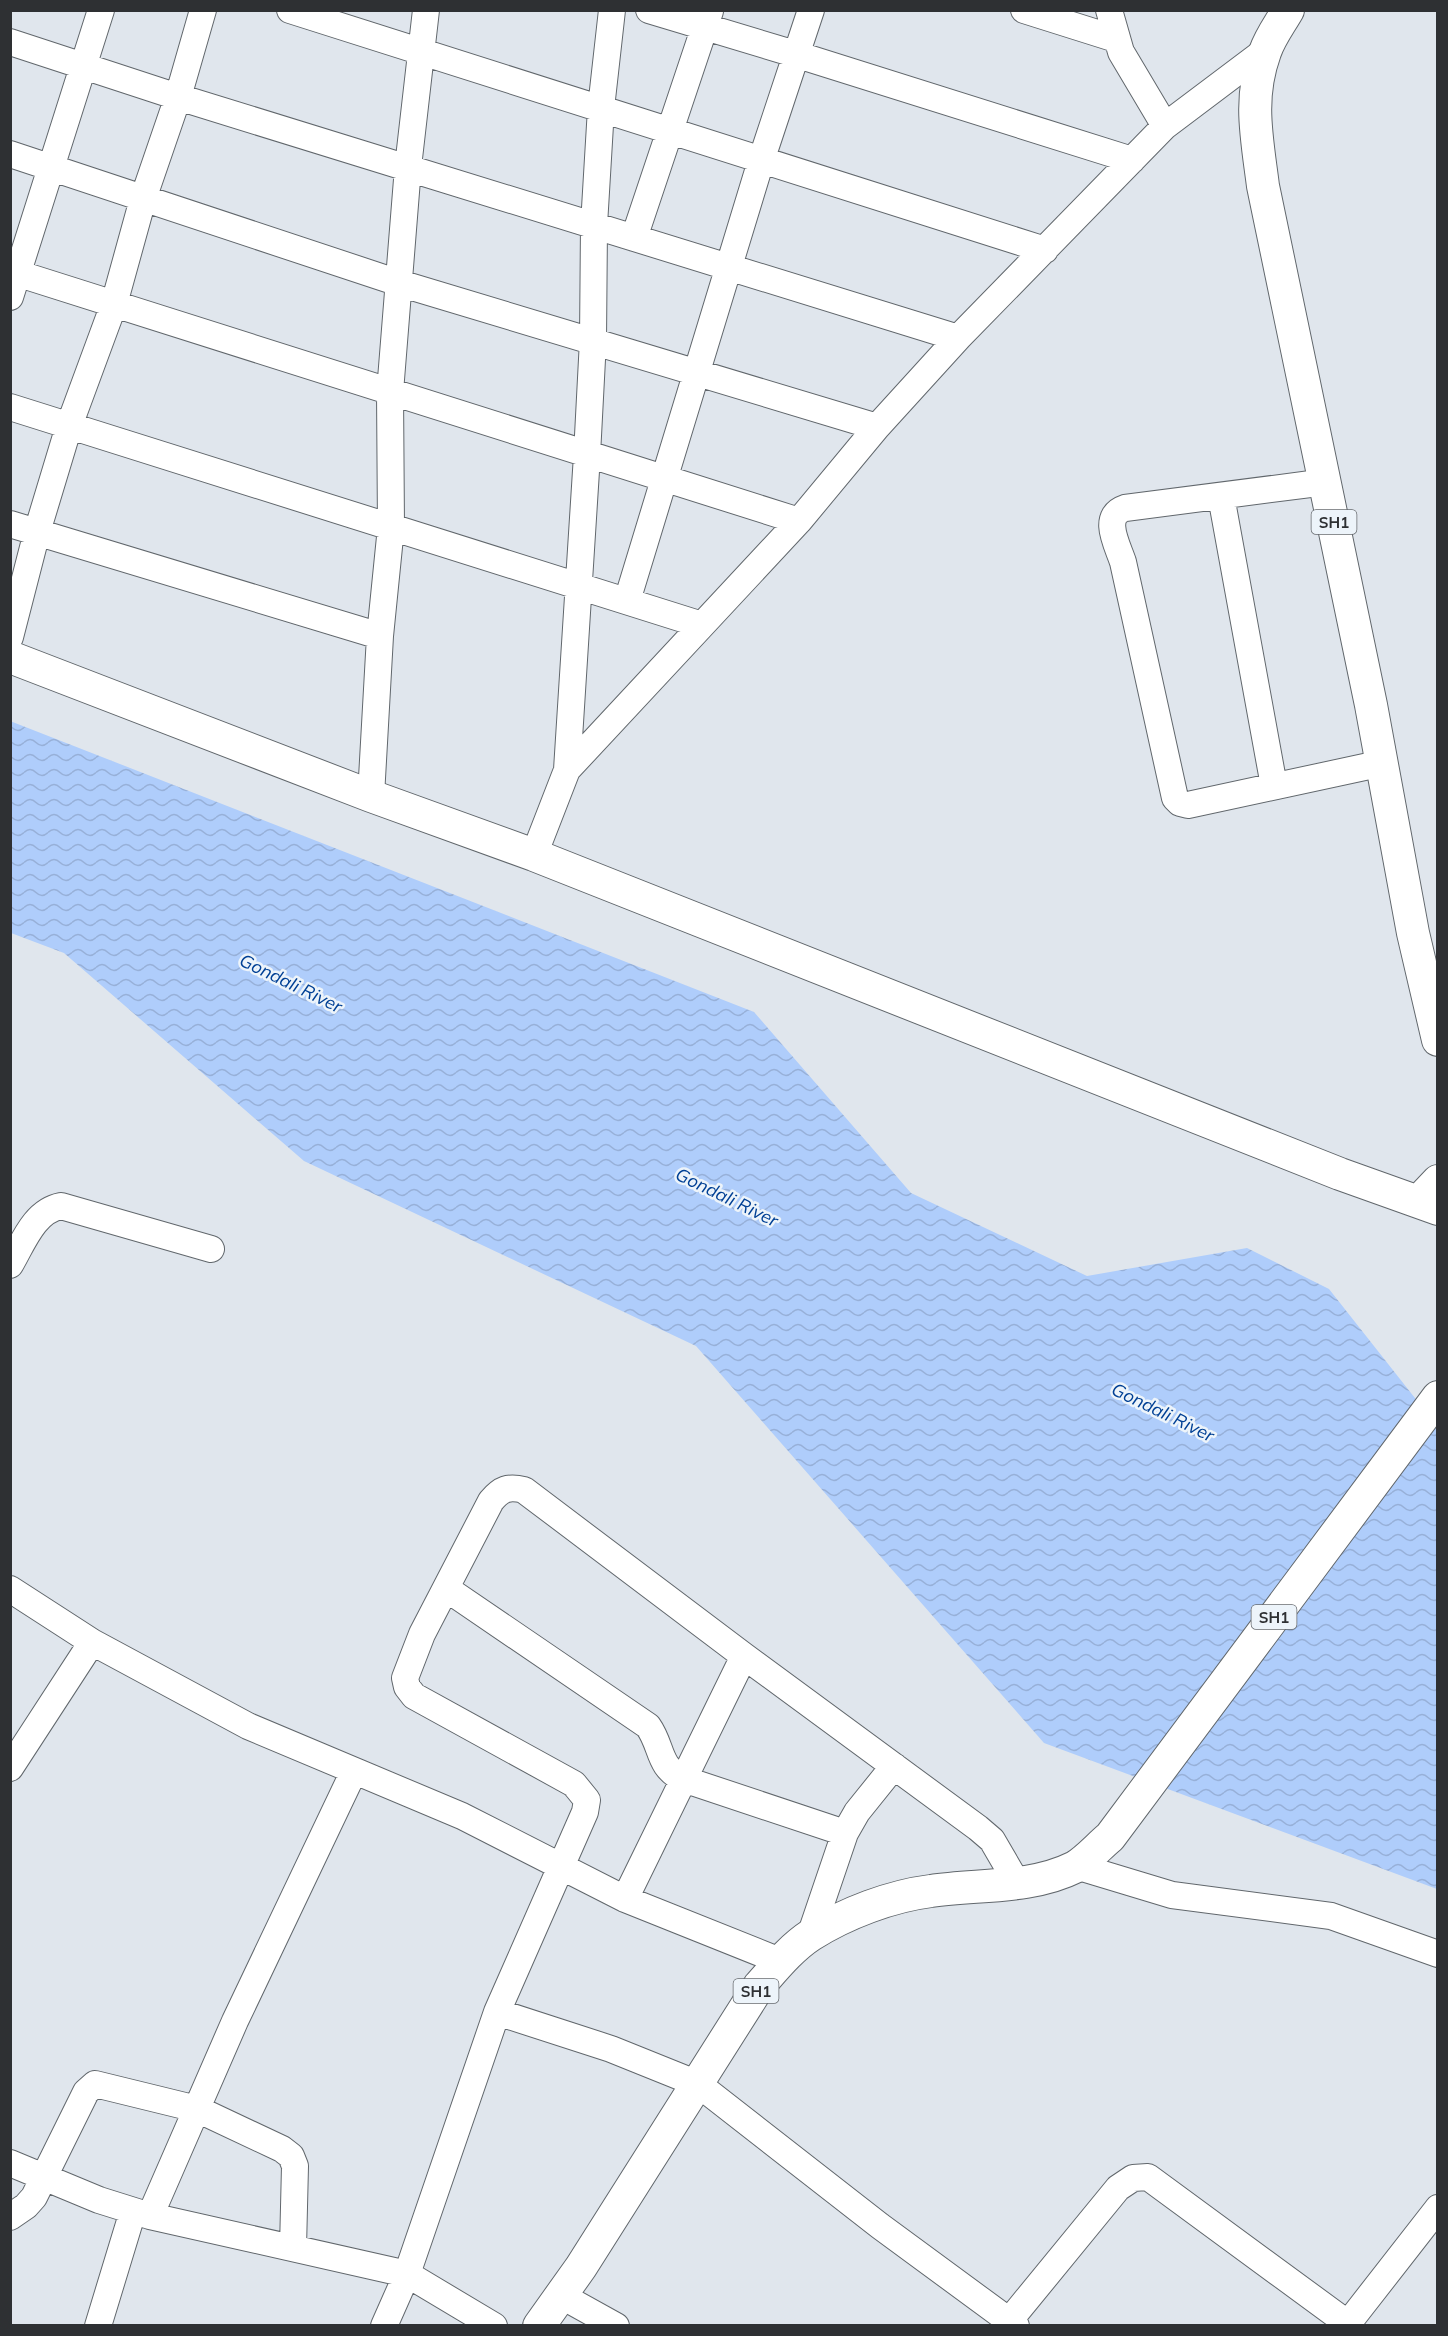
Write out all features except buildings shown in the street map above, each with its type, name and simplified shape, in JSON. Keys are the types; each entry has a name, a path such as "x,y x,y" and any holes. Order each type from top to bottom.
{"main road":[{"name":"SH1","path":"1288,10 1266,50 1254,89 1255,122 1263,186 1326,482 1383,763 1413,933 1437,1040"},
{"path":"10,657 371,796 534,855 1340,1174 1431,1197"},
{"name":"SH1","path":"538,2325 698,2084 759,1986 780,1961 810,1936 850,1915 929,1891 1017,1883 1048,1876 1076,1866 1110,1837 1437,1397"}],"street":[{"path":"100,10 13,281 114,304 799,521"},
{"path":"10,637 37,532 69,426 114,304 143,199 178,97 203,10"},
{"path":"290,10 1045,250"},
{"path":"371,796 380,636 391,527 390,392 408,167 426,10"},
{"path":"534,855 567,771 587,455 594,225 601,108 612,10"},
{"path":"649,10 708,19 795,54 1132,160"},
{"path":"627,601 761,161 811,10"},
{"path":"1024,10 1116,39"},
{"path":"1109,10 1121,52 1166,126"},
{"path":"634,238 708,19"},
{"path":"10,42 178,97 958,338"},
{"path":"567,771 799,521 877,427 958,338 1166,126 1266,50"},
{"path":"10,154 399,283 877,427"},
{"path":"10,407 702,625"},
{"path":"1326,482 1125,508 1117,511 1112,518 1112,527 1123,562 1175,798 1180,803 1188,805 1383,763"},
{"path":"1221,496 1274,786"},
{"path":"10,524 380,636"},
{"path":"10,1265 39,1217 49,1208 61,1206 211,1249"},
{"path":"384,2325 407,2274 496,2012 585,1812 587,1800 574,1784 414,1696 407,1687 405,1678 422,1634 491,1501 500,1490 511,1486 524,1490 978,1828 992,1840 1017,1883"},
{"path":"10,1589 92,1642 248,1726 462,1816 625,1899 780,1961"},
{"path":"447,1589 648,1726 656,1737 666,1767 672,1773 683,1779 845,1833"},
{"path":"10,1768 92,1642"},
{"path":"625,1899 744,1656"},
{"path":"810,1936 845,1833 857,1812 894,1767"},
{"path":"98,2325 142,2213 197,2109 235,2021 354,1771"},
{"path":"1076,1866 1172,1895 1331,1916 1437,1954"},
{"path":"496,2012 611,2049 698,2084 1010,2324 1118,2188 1133,2178 1148,2177 1348,2325 1437,2208"},
{"path":"10,2217 26,2206 45,2178 86,2092 95,2084 197,2109 282,2149 291,2156 295,2166 293,2248"},
{"path":"10,2163 142,2213 407,2274 494,2325"},
{"path":"560,2295 616,2325"}],"water":[{"name":"Gondali River","path":"10,721 754,1012 911,1193 1087,1276 1247,1248 1329,1289 1437,1426 1437,1889 1044,1743 696,1346 304,1161 64,953 11,933"}]}
